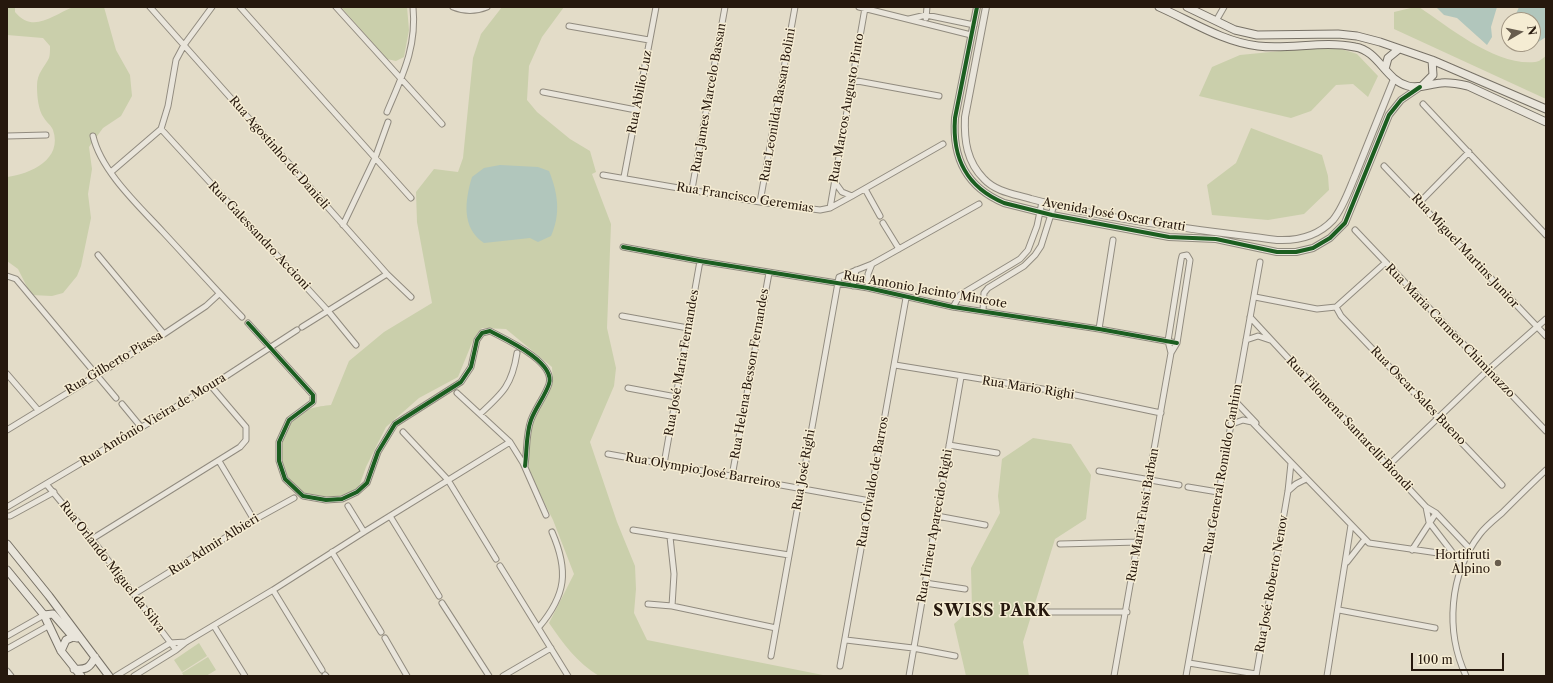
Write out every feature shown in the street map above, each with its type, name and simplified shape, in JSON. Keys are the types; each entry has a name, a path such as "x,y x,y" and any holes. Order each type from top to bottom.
{"main road":[{"path":"1159,7 1209,31 1257,46 1337,44 1361,48 1371,53 1394,79 1407,86 1420,87 1440,83 1455,83 1468,86 1546,122"},
{"path":"1187,7 1235,30 1257,35 1272,36 1316,34 1357,36 1432,60 1546,109"},
{"path":"1386,69 1388,58 1399,49"},
{"path":"1420,87 1433,75 1432,60"},
{"path":"7,544 110,676"},
{"path":"7,570 44,616 61,651 81,676"},
{"path":"44,616 53,614 73,637 83,640"},
{"path":"61,651 66,640 73,637"},
{"path":"74,669 86,669 90,666 95,657"}],"street":[{"name":"Rua Agostinho de Danieli","path":"150,7 386,274 411,297"},
{"path":"111,172 161,129 168,106 176,60 184,45 212,7"},
{"path":"240,7 411,198"},
{"path":"336,7 442,124"},
{"path":"387,112 412,48 414,28 413,7"},
{"path":"453,7 471,11 487,7"},
{"name":"Rua Abilio Luz","path":"624,177 656,7"},
{"name":"Rua James Marcelo Bassan","path":"692,189 725,7"},
{"name":"Rua Leonilda Bassan Bolini","path":"760,202 795,7"},
{"path":"925,24 927,7"},
{"name":"Avenida José Oscar Gratti","path":"977,7 955,118 954,134 959,161 975,186 989,197 1010,205 1052,215 1170,237 1224,240 1277,252 1296,252 1313,248 1330,238 1345,223 1389,115 1400,100 1420,87"},
{"name":"Avenida José Oscar Gratti","path":"986,7 965,118 967,150 971,161 985,180 999,190 1054,205 1114,218 1277,240 1295,240 1307,237 1322,229 1334,219 1344,200 1394,79"},
{"path":"1216,21 1224,7"},
{"path":"862,8 971,35"},
{"name":"Rua Marcos Augusto Pinto","path":"830,208 852,80 862,8"},
{"path":"908,19 926,15 974,24"},
{"path":"569,26 650,40"},
{"path":"852,80 939,96"},
{"path":"543,92 636,110"},
{"path":"1423,104 1546,236"},
{"path":"343,225 375,158 388,122"},
{"name":"Rua Galessandro Accioni","path":"161,129 329,312 356,345"},
{"path":"7,136 46,135"},
{"path":"93,136 96,148 111,172 219,294 242,317"},
{"name":"Rua Francisco Geremias","path":"603,175 624,177 809,210 830,208 865,190 943,144"},
{"path":"1420,202 1469,152"},
{"name":"Rua Miguel Martins Junior","path":"1384,166 1420,202 1546,336"},
{"path":"834,181 842,192 852,196"},
{"path":"865,190 880,216"},
{"path":"953,307 960,295 1020,259 1028,250 1037,226 1042,202"},
{"path":"836,284 841,275 872,264 979,204"},
{"path":"983,311 984,294 988,288 1024,266 1035,255 1041,246 1054,205"},
{"path":"883,223 900,249"},
{"name":"Rua Maria Carmen Chiminazzo","path":"1354,230 1487,371 1546,431"},
{"path":"1099,329 1113,240"},
{"name":"Rua Antonio Jacinto Mincote","path":"623,246 769,273 868,288 906,298 953,307 1099,329 1177,343"},
{"path":"98,255 164,334"},
{"path":"1168,342 1181,260 1182,256 1187,255 1190,260 1177,343"},
{"name":"Rua José Maria Fernandes","path":"664,464 700,261"},
{"name":"Rua General Romildo Canhim","path":"1186,676 1218,492 1255,297 1260,262"},
{"path":"1255,297 1317,309 1336,307 1385,263"},
{"path":"868,288 868,274 872,264"},
{"path":"853,286 856,270"},
{"name":"Rua Helena Besson Fernandes","path":"732,476 769,273"},
{"name":"Rua Antônio Vieira de Moura","path":"7,507 47,485 211,386 300,328 329,312 386,274"},
{"path":"7,276 16,279 116,398"},
{"name":"Rua José Righi","path":"771,656 802,488 836,284"},
{"name":"Rua Gilberto Piassa","path":"7,430 164,334 206,306 219,294"},
{"name":"Rua Orivaldo de Barros","path":"840,666 846,640 906,298"},
{"name":"Rua Oscar Sales Bueno","path":"1336,307 1341,316 1502,484"},
{"path":"622,316 688,328"},
{"name":"Rua Filomena Santarelli Biondi","path":"1250,317 1389,465 1426,507 1436,513 1470,549"},
{"path":"1389,465 1487,371 1546,319"},
{"path":"248,323 313,395 313,402 289,420 279,442 279,461 285,479 303,496 326,500 342,499 357,492 367,483 378,452 395,424 461,382 471,367 477,340 482,333 490,331 524,348 546,369 550,375 550,383 531,421 525,466"},
{"path":"1246,340 1258,336 1271,341"},
{"name":"Rua Maria Fussi Barban","path":"1168,342 1171,353"},
{"name":"Rua Maria Fussi Barban","path":"1114,676 1127,612 1171,353 1177,343"},
{"path":"480,414 503,392 514,370 517,353"},
{"name":"Rua Mario Righi","path":"894,365 1061,392 1161,413"},
{"path":"7,374 38,410"},
{"name":"Rua Irineu Aparecido Righi","path":"909,676 961,377"},
{"path":"92,539 219,461 240,447 246,440 246,434 242,422 211,386"},
{"path":"628,388 676,397"},
{"path":"457,393 510,442 525,466 546,515"},
{"path":"1236,402 1250,415 1261,430 1306,479 1365,539 1374,545 1446,554"},
{"path":"122,404 141,427"},
{"path":"1232,424 1243,420 1248,420 1261,430"},
{"path":"403,432 448,480 496,559"},
{"path":"134,676 176,650 186,642 274,590 332,552 510,442"},
{"path":"949,445 997,453"},
{"name":"Rua Olympio José Barreiros","path":"608,454 870,501"},
{"path":"219,461 254,520"},
{"name":"Rua José Roberto Nenov","path":"1256,675 1288,491 1291,463"},
{"path":"1466,676 1460,663 1454,638 1453,618 1453,599 1462,564 1481,533 1546,470"},
{"path":"1099,471 1180,486"},
{"path":"1288,491 1296,484 1306,479"},
{"name":"Rua Orlando Miguel da Silva","path":"47,485 92,539 176,650"},
{"path":"1188,487 1218,492"},
{"path":"7,516 10,516 54,492"},
{"name":"Rua Admir Albieri","path":"134,594 254,520 294,498"},
{"path":"348,506 364,532"},
{"path":"1426,507 1429,522 1462,564"},
{"path":"1412,550 1436,513"},
{"path":"390,516 439,596"},
{"path":"937,516 985,525"},
{"path":"1327,676 1339,610 1351,525"},
{"path":"633,530 789,555"},
{"path":"539,627 552,612 561,588 562,562 559,548 552,532"},
{"path":"670,537 674,574 672,606"},
{"path":"1346,563 1365,539"},
{"path":"1060,544 1139,542"},
{"path":"332,552 381,632"},
{"path":"500,566 568,676"},
{"path":"925,584 965,589"},
{"path":"274,590 325,673"},
{"path":"442,603 489,676"},
{"path":"648,604 672,606 776,628"},
{"path":"1339,610 1435,628"},
{"path":"1039,612 1127,612"},
{"path":"7,636 44,616"},
{"path":"7,649 48,626"},
{"path":"214,626 245,676"},
{"path":"385,638 408,676"},
{"path":"846,640 913,648 955,656"},
{"path":"116,676 170,643 186,642"},
{"path":"504,676 550,648"},
{"path":"1189,662 1256,675"},
{"path":"7,671 11,676"}],"green space":[{"path":"75,6 104,7 116,50 130,75 132,96 121,116 103,128 89,147 92,169 88,194 91,218 81,266 77,276 63,293 52,296 31,295 18,269 7,261 7,177 26,172 43,163 49,157 55,140 52,128 40,111 37,94 37,81 49,58 50,46 43,38 7,35 7,7 15,7 15,12 22,18 29,22 36,22 51,18"},
{"path":"341,7 407,7 409,30 404,57 396,61 387,59"},
{"path":"502,7 564,7 542,37 529,66 527,100 537,112 570,139 590,151 596,172 592,174 611,224 607,328 616,368 614,386 590,442 617,522 635,566 636,589 634,613 647,640 828,676 599,676 577,659 549,623 574,574 553,520 528,470 531,421 553,383 552,367 506,329 482,328 474,338 458,377 419,398 386,427 366,467 357,492 343,497 330,499 316,498 304,495 294,488 286,479 281,467 279,447 280,439 289,420 303,411 331,405 349,361 384,332 432,303 417,222 416,192 434,169 458,172 463,158 473,58 481,34"},
{"path":"1419,7 1474,44 1505,58 1520,62 1535,62 1546,56 1546,99 1394,29 1394,12"},
{"path":"1332,46 1357,54 1378,76 1368,97 1353,84 1336,85 1311,111 1291,118 1199,96 1212,67 1240,55"},
{"path":"1251,128 1322,155 1328,176 1329,190 1304,214 1268,220 1212,215 1207,185 1236,163"},
{"path":"1033,438 1071,444 1091,475 1086,519 1055,539 1023,642 1029,676 966,676 954,624 972,608 971,568 1000,513 998,496 1002,459"},
{"path":"199,643 207,656 182,672 174,660"},
{"path":"208,657 216,670 206,676 184,676 182,673"}],"shaded area":[{"path":"1436,7 1497,7 1491,27 1492,37 1487,45 1457,18 1444,15"},
{"path":"1519,7 1546,7 1546,37 1541,40 1541,12 1517,12"},
{"path":"500,165 538,167 549,171 555,187 557,204 556,220 551,236 538,242 530,238 484,243 471,230 468,222 467,204 472,177 484,168"}],"cycle path":[{"path":"977,7 955,118 956,146 959,158 964,170 971,180 980,189 1004,203 1052,215 1169,237 1216,239 1277,252 1296,252 1313,248 1330,238 1345,223 1389,115 1401,100 1420,87"},
{"path":"623,247 868,288 953,307 1099,329 1177,343"},
{"path":"248,323 313,395 313,402 289,420 279,442 279,461 285,479 303,496 326,500 342,499 357,492 367,483 378,452 395,424 461,382 471,367 477,340 482,333 490,331 528,352 545,368 549,376 549,384 529,425 525,466"}],"place":[{"name":"Hortifruti Alpino","path":"1498,563"}],"district":[{"name":"SWISS PARK","path":"992,611"}]}
